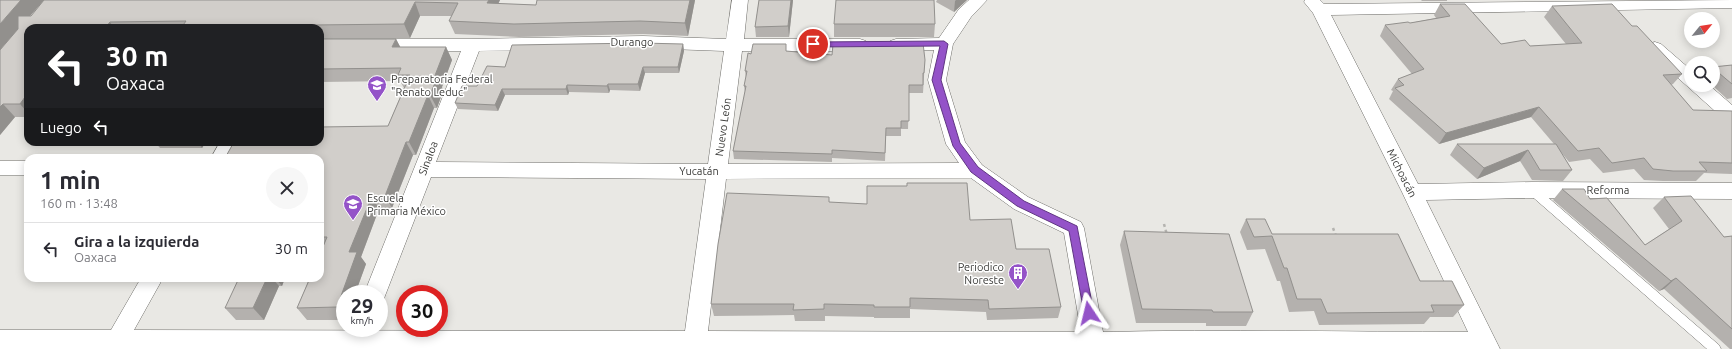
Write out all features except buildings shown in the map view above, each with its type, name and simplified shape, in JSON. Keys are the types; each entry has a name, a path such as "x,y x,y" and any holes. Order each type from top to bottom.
{"street":[{"name":"Nuevo León","path":"694,345 740,0"},
{"path":"979,0 965,13 944,44 937,80 956,144 975,170 1021,203 1074,228 1094,345"},
{"path":"1603,3 1623,21"},
{"path":"1315,5 1732,3"},
{"name":"Michoacán","path":"1315,5 1412,192 1486,346"},
{"path":"1640,36 1684,74"},
{"name":"Durango","path":"324,45 472,45 643,42 734,45 944,44"},
{"name":"Sinaloa","path":"379,285 472,45"},
{"path":"1705,92 1732,115"},
{"path":"0,168 24,168"},
{"name":"Yucatán","path":"424,169 717,172 975,170"},
{"name":"Reforma","path":"1412,192 1532,190 1732,191"},
{"path":"114,344 150,282"},
{"path":"0,340 114,344 357,339 694,345 1094,345 1195,340 1486,346"}],"lane":[{"path":"1532,190 1715,349"}],"path":[{"path":"1164,224 1168,238"},
{"path":"1333,228 1338,242"}],"place":[{"name":"Preparatoria Federal \"Renato Leduc\"","path":"377,102"},
{"name":"Escuela Primaria México","path":"353,221"},
{"name":"Periodico Noreste","path":"1018,290"}],"route":[{"path":"813,44 944,44 937,80 956,144 975,170 1021,203 1074,228 1089,313"}]}
